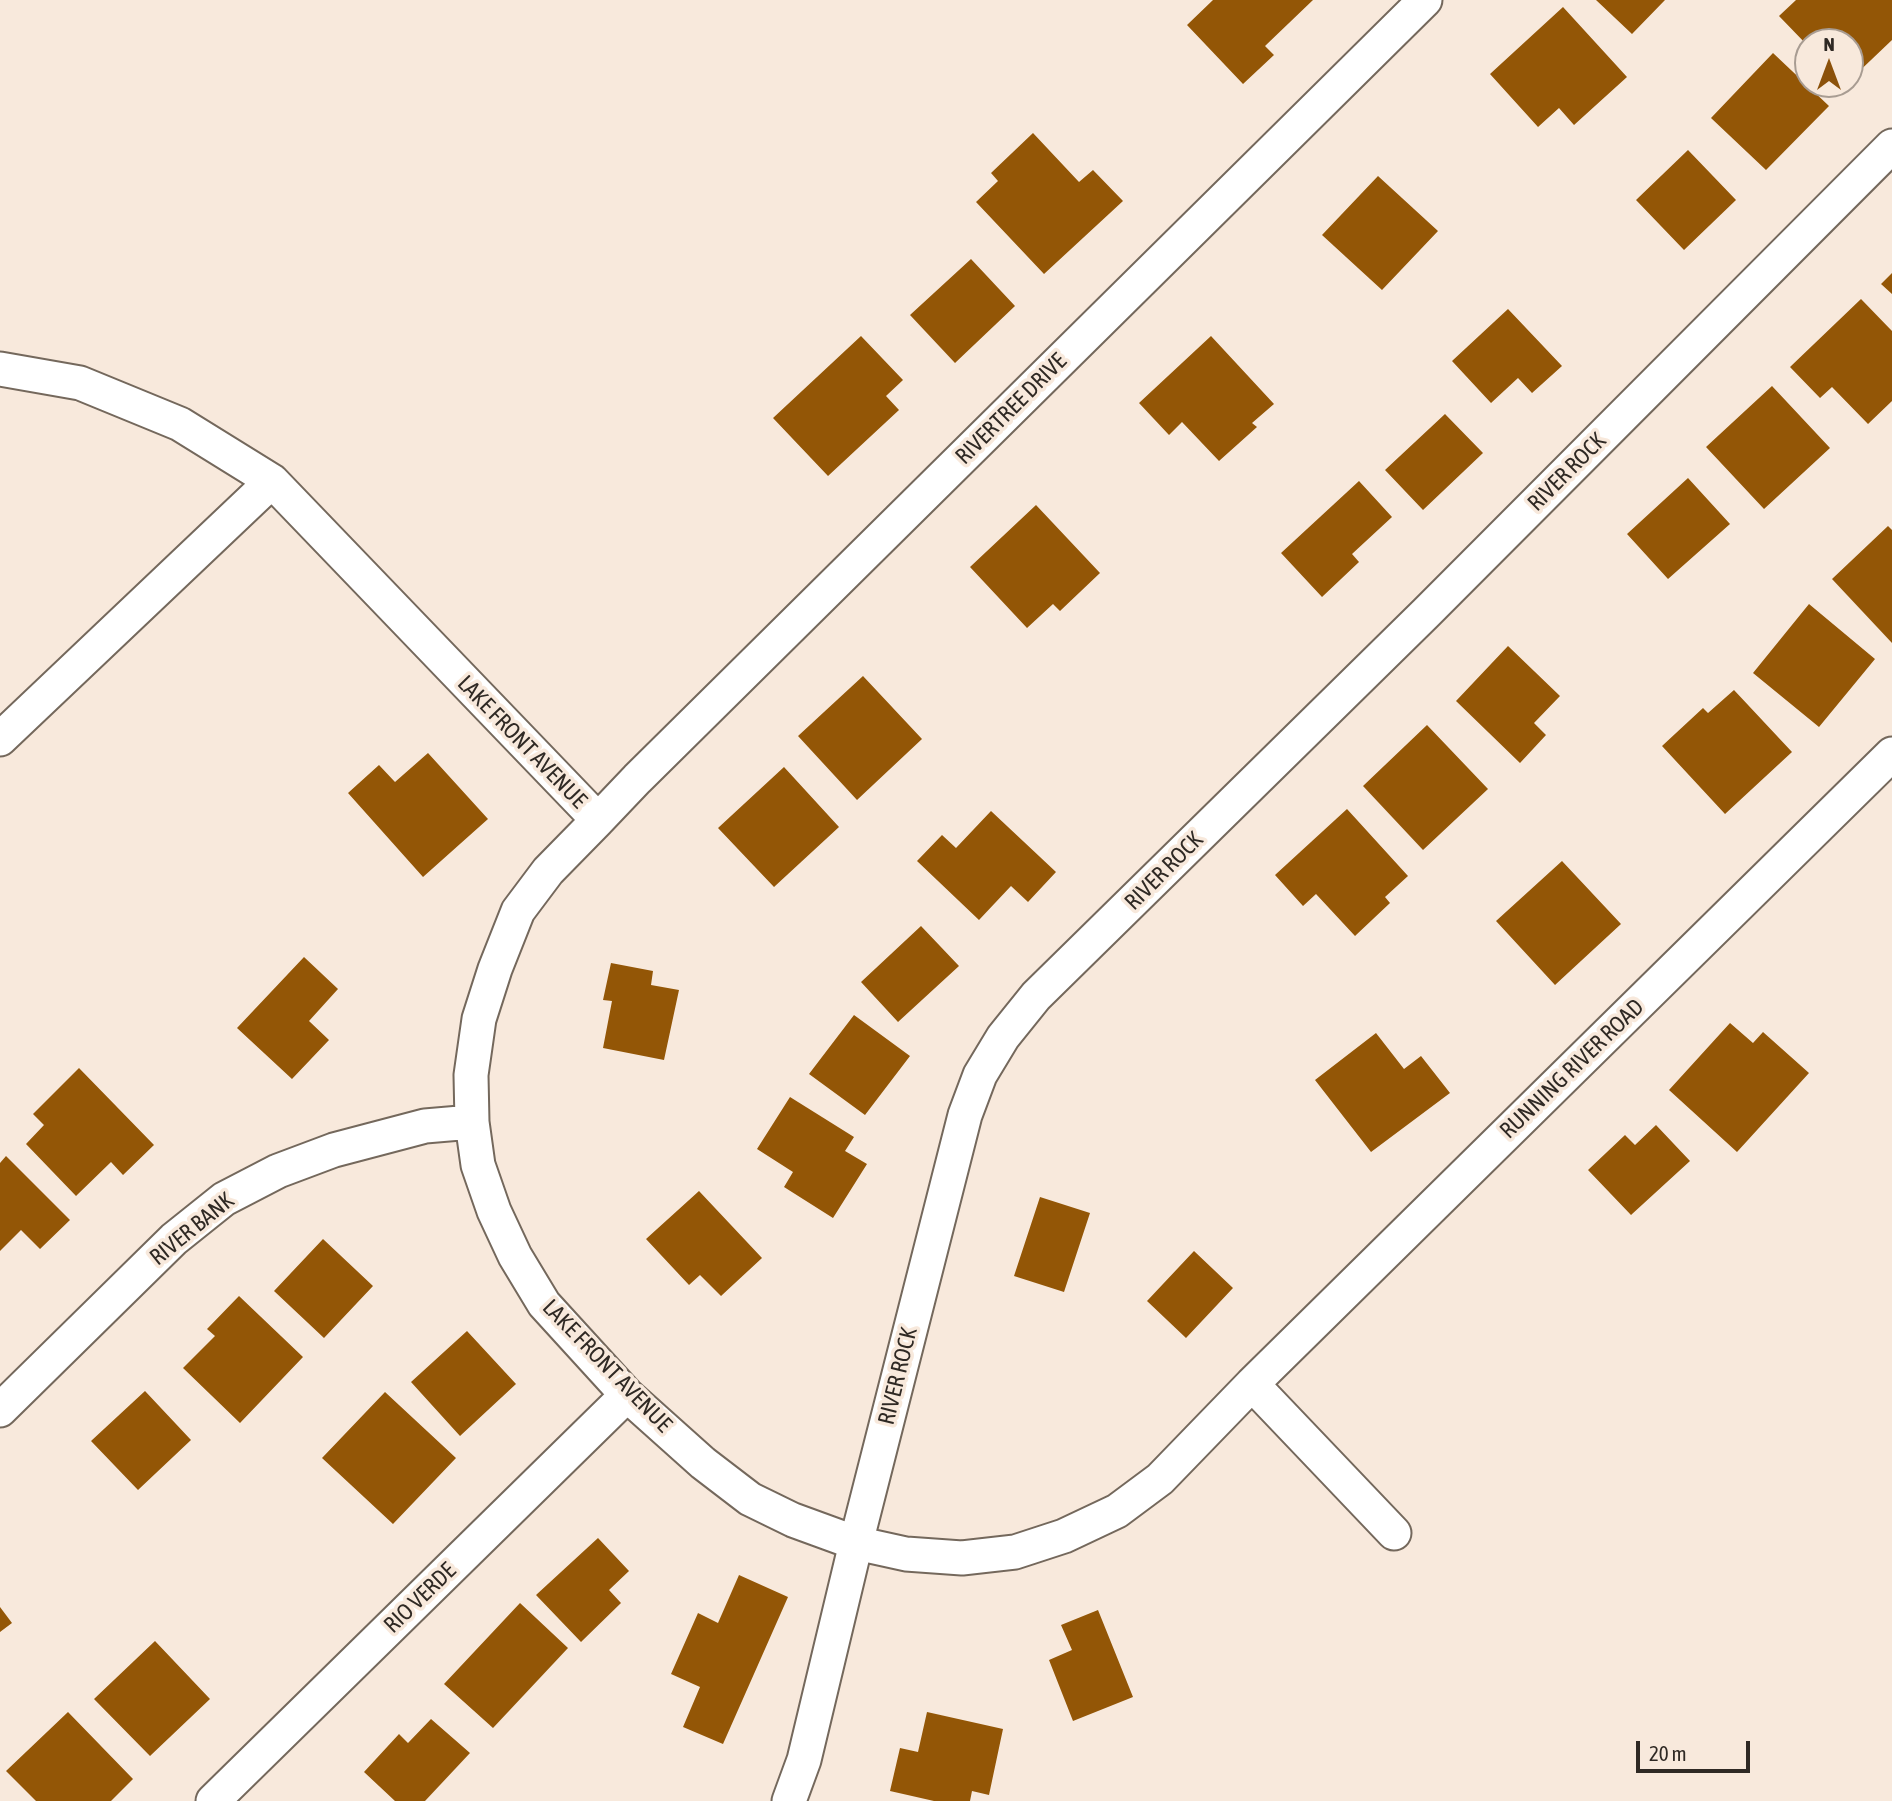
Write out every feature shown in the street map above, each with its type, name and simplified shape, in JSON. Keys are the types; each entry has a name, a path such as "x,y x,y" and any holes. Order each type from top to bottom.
{"street":[{"name":"RIVERTREE DRIVE","path":"598,820 1425,0"},
{"name":"RIVER ROCK","path":"789,1801 804,1760 856,1543 965,1115 980,1075 1003,1037 1036,996 1436,603 1892,146"},
{"name":"LAKE FRONT AVENUE","path":"0,369 80,383 180,424 272,481 598,820 548,871 518,911 495,969 480,1019 471,1075 472,1122 478,1165 494,1211 515,1256 544,1304 627,1395 703,1463 750,1499 793,1520 856,1543 906,1554 962,1558 1016,1552 1064,1536 1117,1511 1160,1479 1252,1384"},
{"path":"0,739 272,481"},
{"name":"RUNNING RIVER ROAD","path":"1252,1384 1892,754"},
{"name":"RIVER BANK","path":"0,1410 174,1240 223,1199 278,1171 334,1150 425,1126 472,1122"},
{"path":"1252,1384 1394,1533"},
{"name":"RIO VERDE","path":"213,1801 627,1395"}],"building":[{"path":"1213,0 1313,0 1265,46 1274,55 1243,84 1187,25"},
{"path":"1596,0 1665,0 1632,34"},
{"path":"1796,0 1892,0 1892,40 1864,67 1864,28 1794,28 1794,32 1779,16"},
{"path":"1563,7 1627,77 1574,125 1559,108 1538,127 1490,74"},
{"path":"1773,53 1794,73 1794,98 1821,98 1829,106 1766,170 1711,118"},
{"path":"1033,133 1079,182 1093,170 1123,201 1044,274 976,202 998,181 991,173"},
{"path":"1688,150 1736,200 1684,250 1636,200"},
{"path":"1378,176 1438,231 1382,290 1322,235"},
{"path":"971,259 1015,306 955,363 910,315"},
{"path":"1892,273 1892,294 1881,284"},
{"path":"1861,299 1892,331 1892,401 1868,424 1832,387 1820,398 1790,367"},
{"path":"1508,309 1562,366 1532,393 1518,378 1491,403 1452,361"},
{"path":"861,336 903,380 886,396 899,410 828,476 773,418"},
{"path":"1211,336 1274,404 1252,423 1257,427 1219,461 1182,422 1169,435 1139,403"},
{"path":"1772,386 1830,448 1764,509 1706,447"},
{"path":"1445,414 1483,453 1423,510 1385,470"},
{"path":"1688,478 1730,524 1668,579 1627,534"},
{"path":"1359,481 1392,517 1352,554 1359,562 1322,597 1281,553"},
{"path":"1036,505 1100,573 1060,611 1053,604 1027,628 970,567"},
{"path":"1888,526 1892,530 1892,643 1832,579"},
{"path":"1809,604 1875,659 1819,727 1753,673"},
{"path":"1508,646 1560,696 1534,723 1546,735 1520,763 1456,701"},
{"path":"863,676 922,739 857,800 798,736"},
{"path":"1734,690 1792,752 1725,814 1662,746 1703,708 1708,713"},
{"path":"1427,725 1488,789 1423,850 1363,786"},
{"path":"428,753 488,819 423,877 348,793 379,765 395,782"},
{"path":"784,767 839,827 774,887 718,828"},
{"path":"1347,809 1408,876 1385,897 1390,903 1355,936 1316,894 1303,906 1275,875"},
{"path":"991,811 1056,872 1028,902 1011,886 979,920 917,861 942,835 956,848"},
{"path":"1562,861 1621,924 1555,985 1496,921"},
{"path":"921,926 959,966 898,1022 861,982"},
{"path":"304,957 338,989 309,1021 329,1040 292,1079 237,1028"},
{"path":"611,963 653,971 651,985 679,990 664,1060 603,1048 612,1001 603,1000"},
{"path":"854,1015 910,1056 865,1115 809,1074"},
{"path":"1730,1023 1753,1043 1763,1032 1809,1073 1737,1152 1669,1090"},
{"path":"1376,1033 1404,1069 1421,1056 1450,1093 1371,1152 1315,1080"},
{"path":"79,1068 154,1145 123,1175 111,1162 76,1196 26,1144 44,1125 33,1114"},
{"path":"790,1097 854,1137 845,1151 867,1164 833,1218 784,1187 793,1172 757,1149"},
{"path":"1656,1125 1690,1161 1631,1215 1588,1170 1625,1135 1635,1145"},
{"path":"6,1156 70,1220 40,1249 21,1230 0,1251 0,1163"},
{"path":"699,1191 762,1258 721,1296 700,1275 689,1285 646,1239"},
{"path":"1040,1197 1090,1213 1064,1292 1014,1276"},
{"path":"323,1239 373,1286 324,1338 274,1291"},
{"path":"1194,1251 1233,1288 1186,1338 1147,1301"},
{"path":"239,1296 303,1357 240,1423 183,1368 215,1336 207,1329"},
{"path":"467,1331 516,1384 460,1436 411,1382"},
{"path":"145,1391 191,1440 138,1490 91,1441"},
{"path":"385,1392 456,1458 393,1524 322,1458"},
{"path":"598,1538 629,1571 609,1590 621,1603 581,1642 536,1595"},
{"path":"739,1575 788,1597 723,1744 683,1727 700,1687 671,1674 698,1613 718,1623"},
{"path":"520,1603 568,1648 493,1728 444,1684"},
{"path":"0,1607 12,1623 0,1632"},
{"path":"1098,1610 1133,1697 1073,1721 1049,1660 1072,1650 1061,1625"},
{"path":"155,1641 210,1699 150,1756 94,1699"},
{"path":"68,1712 133,1779 111,1801 36,1801 6,1771"},
{"path":"927,1712 1003,1729 989,1795 972,1791 970,1801 934,1801 890,1791 900,1748 918,1752"},
{"path":"431,1719 470,1753 425,1801 395,1801 364,1772 399,1734 408,1743"}]}
